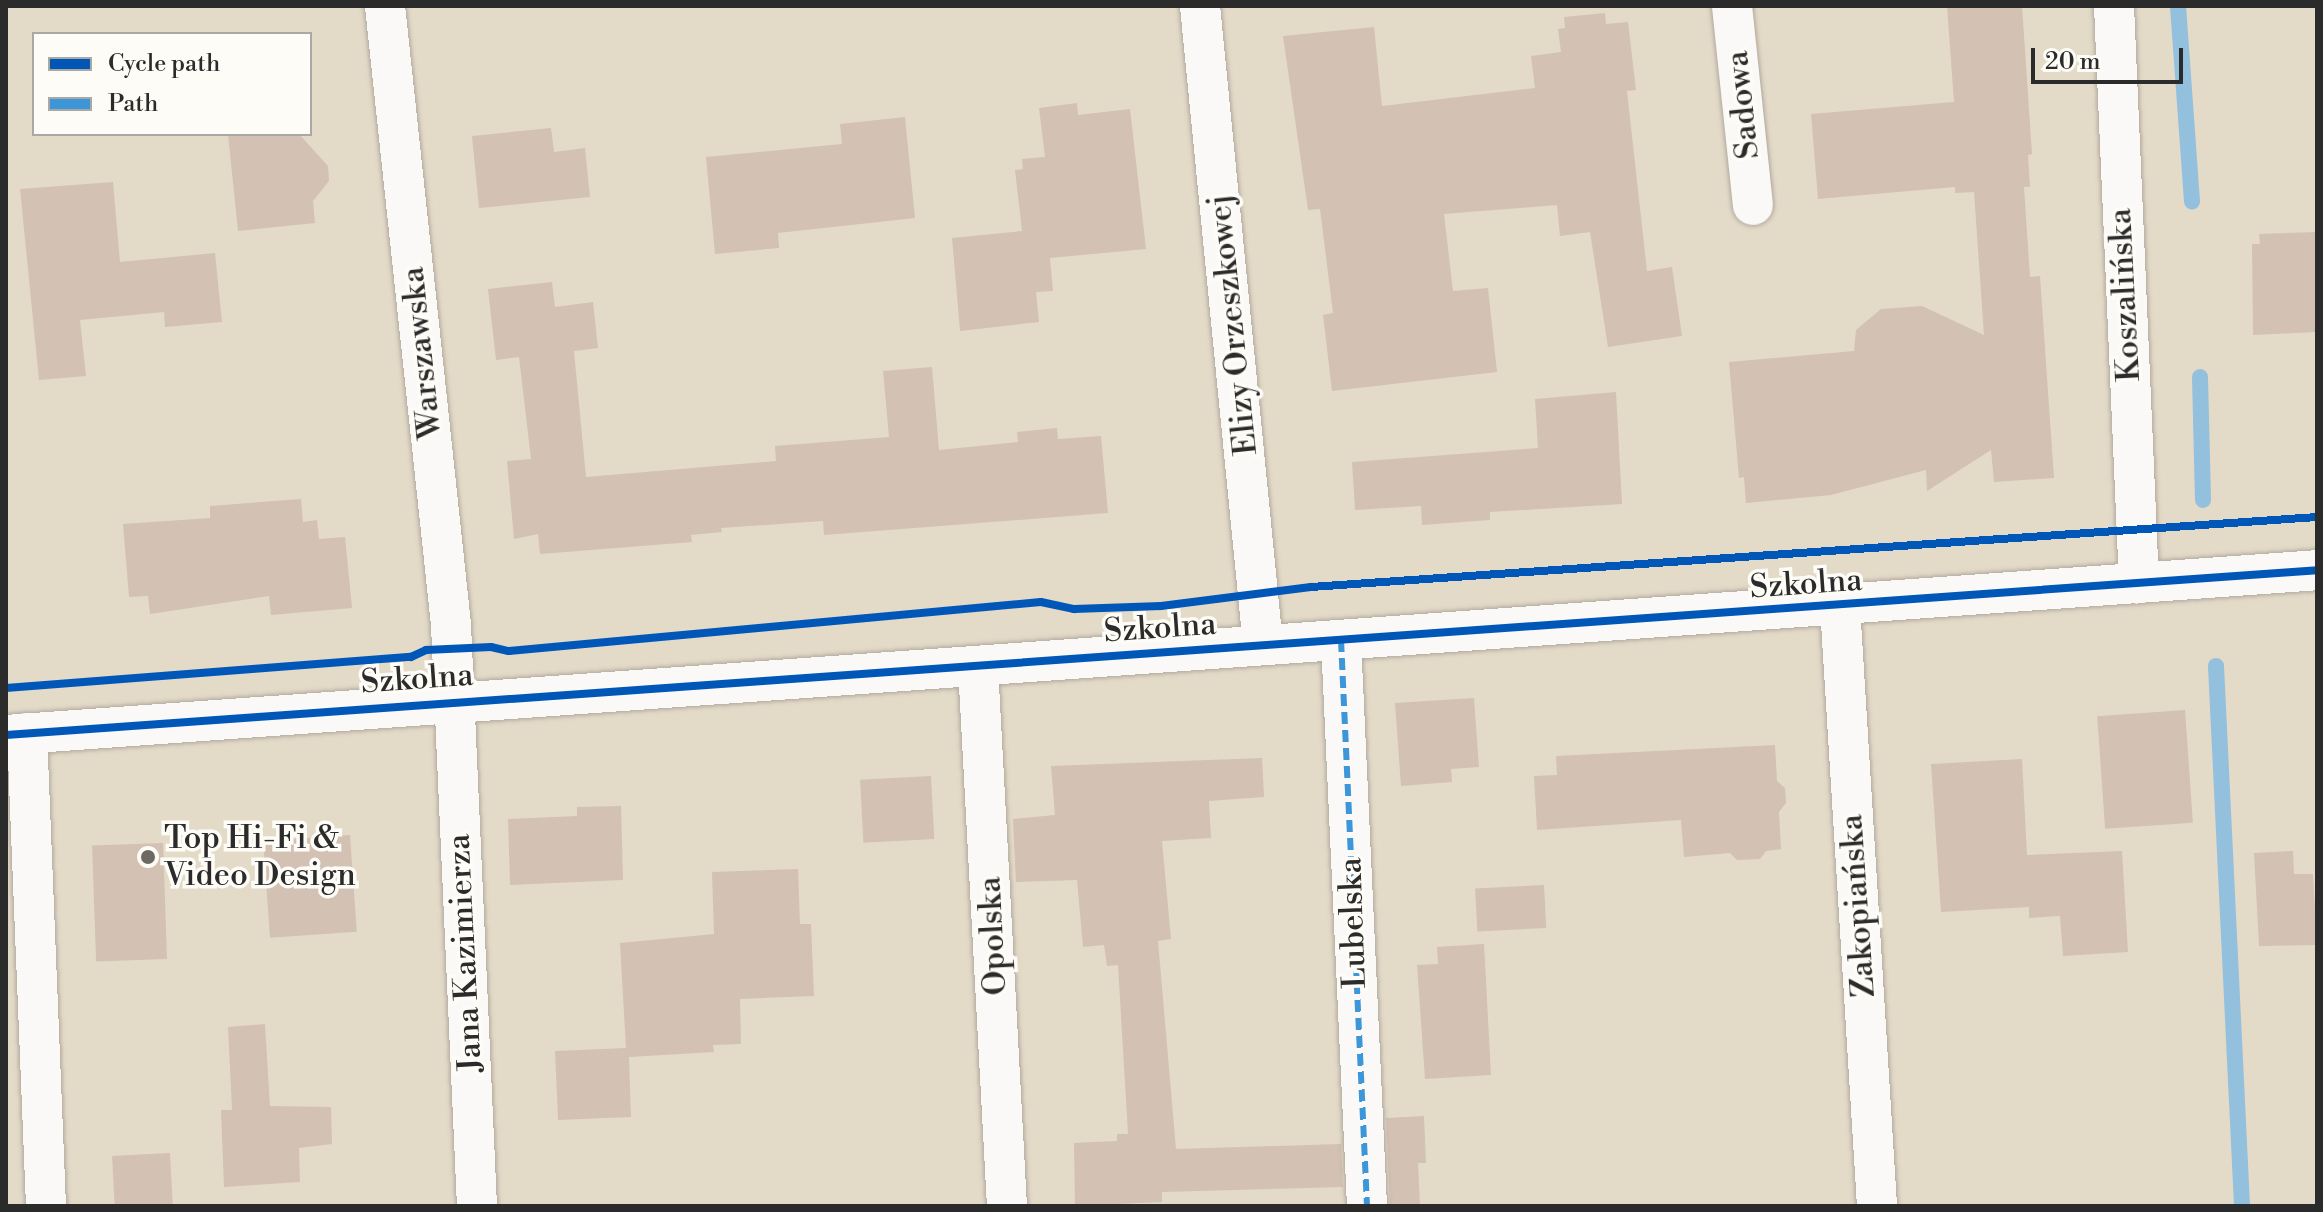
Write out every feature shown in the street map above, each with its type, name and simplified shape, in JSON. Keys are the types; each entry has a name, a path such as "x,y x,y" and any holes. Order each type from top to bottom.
{"street":[{"name":"Warszawska","path":"385,6 451,625 452,700"},
{"name":"Elizy Orzeszkowej","path":"1200,6 1263,645"},
{"name":"Sadowa","path":"1732,6 1753,205"},
{"name":"Koszalińska","path":"2114,6 2139,583"},
{"name":"Szkolna","path":"17,734 452,700 1840,606 2317,570"},
{"name":"Zakopiańska","path":"1840,606 1877,1206"},
{"name":"Lubelska","path":"1341,640 1367,1206"},
{"name":"Opolska","path":"978,666 1007,1206"},
{"name":"Jana Kazimierza","path":"452,700 477,1206"},
{"path":"17,734 46,1206"}],"building":[{"path":"1947,6 2022,6 2032,154 2028,155 2030,187 2024,187 2030,277 2040,276 2054,478 1994,482 1991,450 1927,491 1926,470 1831,495 1746,503 1744,477 1739,478 1729,362 1854,351 1856,330 1881,309 1922,306 1984,335 1974,192 1955,193 1955,187 1818,199 1811,114 1954,102"},
{"path":"1605,13 1606,24 1628,22 1636,90 1627,91 1647,271 1672,267 1682,336 1608,347 1590,232 1560,236 1557,205 1444,214 1453,291 1488,288 1497,372 1332,391 1323,315 1333,313 1320,209 1308,210 1283,36 1374,27 1382,106 1535,88 1531,56 1561,52 1558,29 1565,28 1564,17"},
{"path":"1077,103 1078,115 1130,109 1146,249 1050,258 1053,291 1036,292 1039,322 960,331 952,238 1022,231 1015,170 1023,169 1022,159 1045,157 1039,108"},
{"path":"905,117 915,218 778,233 779,248 715,254 706,157 842,144 840,124"},
{"path":"551,128 554,152 585,148 590,197 479,208 472,136"},
{"path":"228,136 301,136 328,166 329,181 313,201 315,223 238,231"},
{"path":"113,182 120,262 215,253 222,322 165,327 164,312 80,320 86,376 39,380 20,189"},
{"path":"2317,232 2317,332 2253,335 2252,244 2260,244 2259,234"},
{"path":"552,282 555,307 593,302 598,348 574,351 586,477 776,461 775,446 889,437 883,371 932,367 939,450 1018,442 1017,432 1057,428 1058,439 1101,436 1108,513 824,535 823,521 721,528 722,532 691,535 692,542 540,554 538,534 514,539 507,461 531,459 519,357 496,360 488,289"},
{"path":"1616,392 1622,504 1490,512 1490,520 1422,525 1421,506 1355,510 1352,462 1538,448 1535,399"},
{"path":"301,499 303,522 317,520 319,539 345,537 352,608 271,615 269,596 150,614 148,596 129,597 123,524 210,518 210,506"},
{"path":"1474,698 1479,767 1451,769 1452,782 1401,786 1395,703"},
{"path":"2185,710 2193,823 2105,829 2097,716"},
{"path":"1775,745 1777,781 1785,788 1786,803 1779,812 1781,849 1766,851 1760,859 1737,860 1730,853 1684,857 1681,820 1537,830 1534,776 1557,775 1556,756"},
{"path":"1262,758 1264,797 1209,801 1211,838 1162,841 1171,939 1158,941 1176,1149 1341,1144 1343,1187 1162,1192 1162,1202 1075,1206 1074,1143 1117,1141 1117,1134 1128,1134 1118,965 1107,966 1104,945 1083,947 1077,880 1016,882 1013,819 1055,815 1051,766"},
{"path":"2022,759 2027,855 2122,851 2128,952 2063,956 2060,916 2029,918 2029,907 1941,912 1931,764"},
{"path":"931,776 934,839 863,843 860,780"},
{"path":"621,806 623,880 510,885 508,819 577,816 577,807"},
{"path":"350,835 357,932 270,938 263,841"},
{"path":"163,843 167,959 96,961 92,845"},
{"path":"2293,851 2294,874 2313,874 2317,945 2259,946 2254,853"},
{"path":"798,869 800,924 811,924 814,996 740,999 741,1044 713,1045 714,1052 629,1057 631,1117 558,1120 555,1051 626,1048 620,943 714,934 712,872"},
{"path":"1544,885 1546,928 1477,932 1475,889"},
{"path":"1484,944 1491,1075 1425,1079 1417,965 1438,964 1437,947"},
{"path":"265,1024 270,1106 331,1107 332,1144 299,1148 300,1182 224,1187 221,1110 232,1110 228,1027"},
{"path":"1424,1116 1426,1163 1418,1163 1420,1206 1390,1206 1386,1118"},
{"path":"170,1153 173,1206 115,1206 112,1156"}],"waterway":[{"path":"2178,6 2192,201"},
{"path":"2200,377 2203,500"},
{"path":"2216,666 2242,1206"}],"marked path":[{"path":"1341,640 1367,1206"}],"cycle path":[{"path":"6,688 411,657 426,650 491,647 509,651 1041,602 1074,609 1161,606 1311,587 2317,517"},
{"path":"6,735 2317,570"}],"place":[{"name":"Top Hi-Fi & Video Design","path":"148,857"}]}
